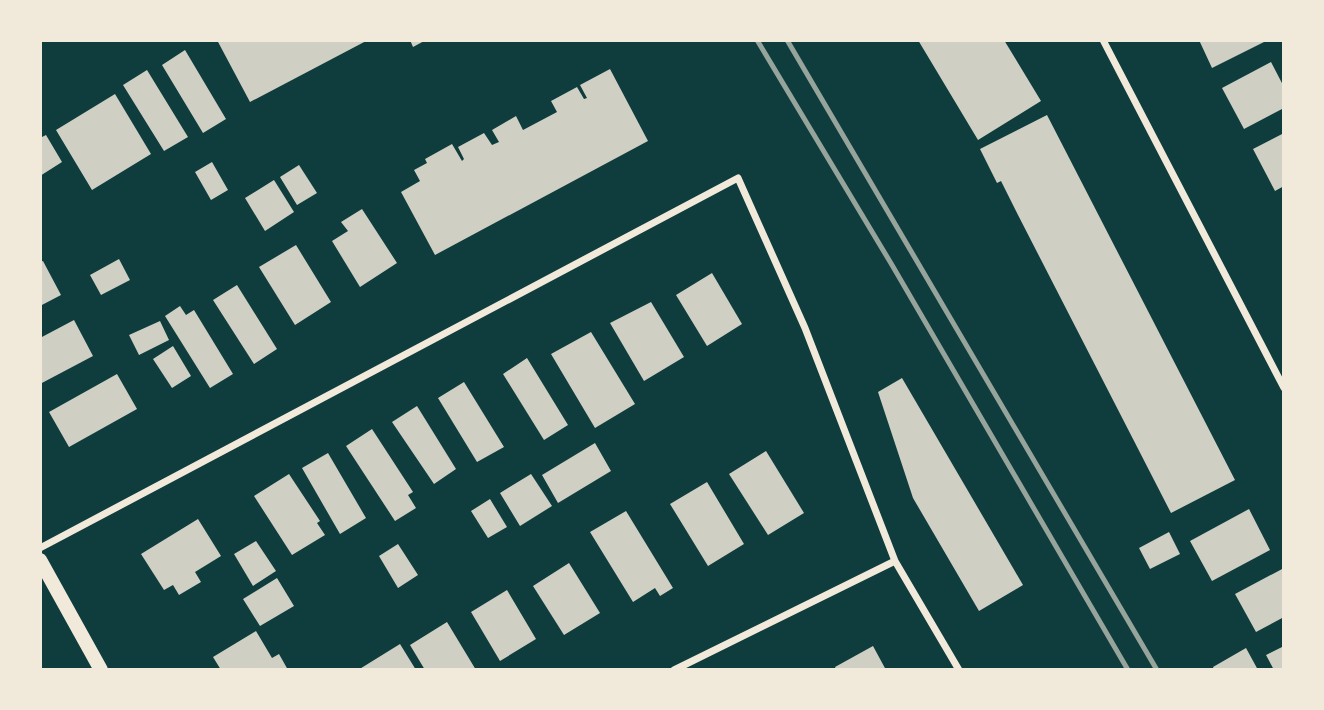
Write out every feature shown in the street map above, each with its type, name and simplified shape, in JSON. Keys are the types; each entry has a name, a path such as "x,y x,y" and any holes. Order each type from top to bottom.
{"main road":[{"path":"40,560 96,668"}],"street":[{"path":"1104,40 1284,388"},
{"path":"40,548 738,178 805,328 895,561 959,670"},
{"path":"674,670 895,561"}],"building":[{"path":"217,40 368,40 250,102"},
{"path":"410,40 426,40 413,47"},
{"path":"918,40 1004,40 1041,101 978,140"},
{"path":"1199,40 1268,40 1212,68"},
{"path":"185,50 226,119 203,133 162,65"},
{"path":"1271,62 1284,87 1284,108 1244,129 1222,88"},
{"path":"610,69 648,141 435,255 401,192 420,181 414,170 427,163 425,159 452,144 462,161 464,159 458,147 484,133 492,145 499,142 492,130 516,116 523,130 557,112 551,101 577,87 584,99 587,98 580,85"},
{"path":"147,70 188,137 164,151 123,85"},
{"path":"115,94 151,154 92,190 56,130"},
{"path":"1047,115 1235,480 1171,513 1001,181 997,183 980,149"},
{"path":"1284,133 1284,186 1275,191 1253,149"},
{"path":"46,135 62,162 40,176 40,138"},
{"path":"212,162 228,190 211,200 195,172"},
{"path":"299,165 317,193 297,205 280,177"},
{"path":"274,180 294,212 265,231 245,198"},
{"path":"362,209 397,263 360,287 332,241 348,231 341,222"},
{"path":"296,245 331,302 295,325 259,267"},
{"path":"119,259 130,280 101,295 90,275"},
{"path":"43,261 61,295 40,306 40,262"},
{"path":"712,273 742,324 707,346 676,295"},
{"path":"237,285 277,349 254,364 213,300"},
{"path":"651,302 684,357 644,381 610,323"},
{"path":"180,306 186,315 194,310 233,374 210,388 165,316"},
{"path":"74,320 93,356 40,384 40,338"},
{"path":"160,321 169,340 139,355 129,335"},
{"path":"591,332 635,404 595,428 551,354"},
{"path":"173,346 191,376 172,388 153,359"},
{"path":"527,358 568,425 544,440 503,374"},
{"path":"117,374 137,409 69,447 49,412"},
{"path":"902,378 1023,585 979,611 913,498 878,392"},
{"path":"464,382 504,447 477,462 438,398"},
{"path":"417,406 456,469 434,484 392,422"},
{"path":"372,429 413,492 408,495 416,508 395,521 346,446"},
{"path":"595,443 611,471 558,503 542,475"},
{"path":"766,451 804,513 768,535 729,474"},
{"path":"328,453 366,518 340,534 302,468"},
{"path":"289,474 320,521 317,523 325,535 292,555 254,496"},
{"path":"531,474 552,506 520,526 500,493"},
{"path":"707,482 744,544 708,566 670,504"},
{"path":"490,499 507,527 488,538 471,511"},
{"path":"1249,509 1270,550 1212,581 1190,541"},
{"path":"626,511 673,588 660,596 655,588 633,602 590,532"},
{"path":"198,519 221,556 195,572 201,582 179,595 173,585 164,590 141,554"},
{"path":"1169,532 1180,554 1150,569 1139,548"},
{"path":"256,541 276,571 253,586 234,554"},
{"path":"398,544 418,575 398,588 379,556"},
{"path":"569,563 600,613 564,635 533,586"},
{"path":"1284,568 1284,617 1256,632 1235,594"},
{"path":"277,578 294,606 260,626 243,599"},
{"path":"507,590 536,639 500,661 471,612"},
{"path":"447,622 476,670 425,670 410,645"},
{"path":"256,631 272,658 279,654 288,670 221,670 213,657"},
{"path":"400,644 416,670 358,670"},
{"path":"873,646 886,670 836,670 835,667"},
{"path":"1284,646 1284,670 1274,670 1266,655"},
{"path":"1246,648 1258,670 1214,670 1213,667"}],"railway":[{"path":"757,40 892,265 1128,670"},
{"path":"787,40 1157,670"}]}
